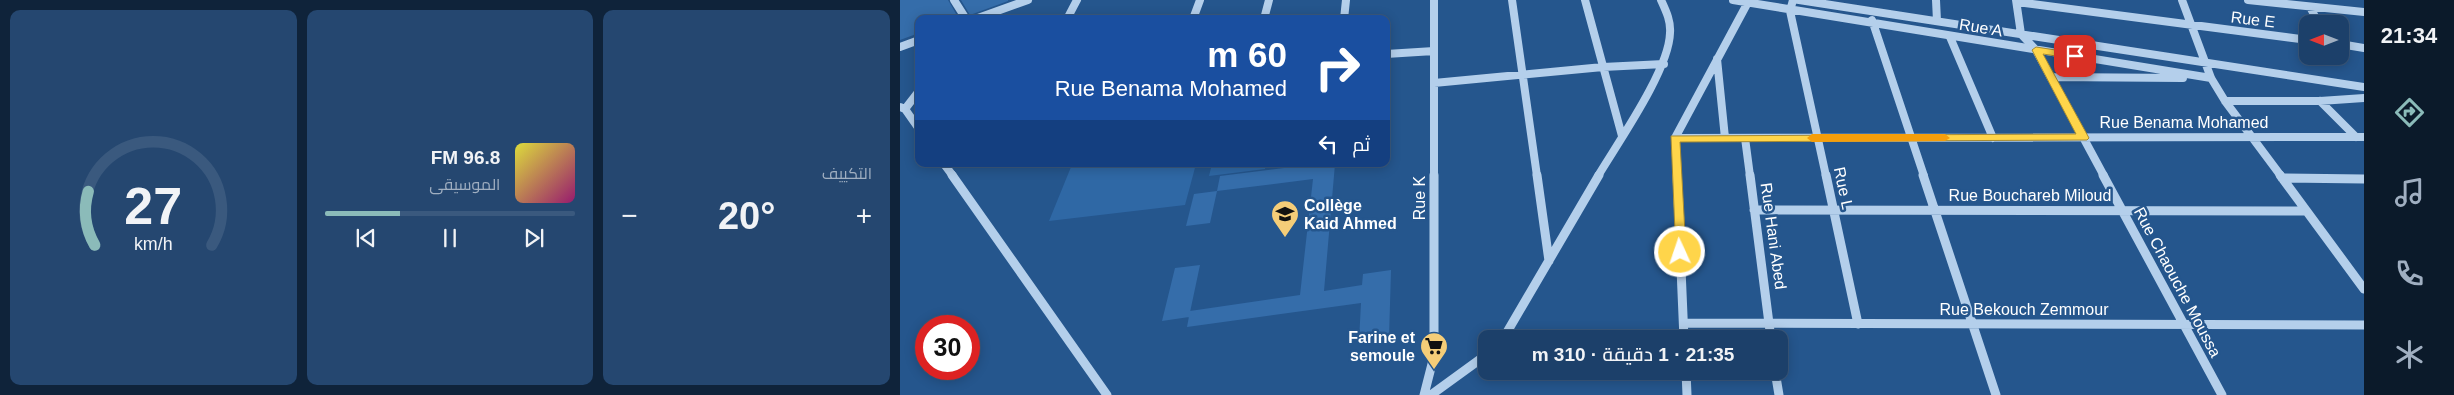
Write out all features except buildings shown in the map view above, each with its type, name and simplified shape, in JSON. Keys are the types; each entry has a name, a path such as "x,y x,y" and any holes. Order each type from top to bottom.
{"street":[{"path":"954,0 963,15"},
{"path":"987,15 1028,0"},
{"path":"1069,15 1078,0"},
{"path":"1194,15 1200,0"},
{"path":"1265,15 1269,0"},
{"path":"1344,15 1346,0"},
{"name":"Rue K","path":"1424,395 1434,356 1434,0"},
{"path":"1512,0 1549,261"},
{"path":"1585,0 1622,136"},
{"path":"1508,330 1664,64 1672,35 1666,9 1661,0"},
{"path":"1684,330 1675,138 1716,57 1747,4 1733,0"},
{"name":"Rue L","path":"1793,0 1790,11 1858,324"},
{"path":"1799,0 2364,87"},
{"path":"1936,0 1937,21"},
{"path":"2182,0 2211,78 2225,101 2364,289"},
{"path":"2248,0 2364,12"},
{"path":"2016,1 2021,34"},
{"name":"Rue E","path":"2016,1 2299,39"},
{"name":"Rue A","path":"1747,4 2211,78"},
{"path":"2310,7 2314,15"},
{"path":"994,15 1001,10"},
{"path":"1869,10 1996,395"},
{"path":"1946,23 1948,36 1993,138"},
{"name":"Rue Chaouche Moussa","path":"2021,34 2036,50 2222,395"},
{"path":"900,47 915,41"},
{"path":"2349,46 2364,48"},
{"path":"1390,54 1434,51"},
{"path":"1716,57 1725,138"},
{"path":"1434,83 1603,67 1664,64"},
{"path":"2051,77 2211,78"},
{"path":"2225,101 2320,101 2364,98"},
{"path":"914,101 902,106 915,124"},
{"path":"2320,101 2360,137"},
{"name":"Rue Benama Mohamed","path":"1675,138 2360,137"},
{"name":"Rue Hani Abed","path":"1745,138 1770,330"},
{"path":"946,167 1107,395"},
{"path":"2282,178 2364,179"},
{"name":"Rue Bouchareb Miloud","path":"1754,210 2306,211"},
{"name":"Rue Bekouch Zemmour","path":"1684,323 2364,325"},
{"path":"1431,395 1478,360"},
{"path":"1686,380 1687,395"},
{"path":"1777,380 1779,395"}],"shaded area":[{"path":"1071,167 1195,167 1185,205 1049,221"},
{"path":"1211,167 1265,167 1265,169 1209,176"}],"slow traffic":[{"path":"1812,138 1945,138"}],"place":[{"name":"Collège Kaid Ahmed","path":"1285,238"},
{"name":"Farine et semoule","path":"1434,370"}],"route":[{"path":"1680,252 1675,138 2083,138 2036,50 2075,56"}]}
